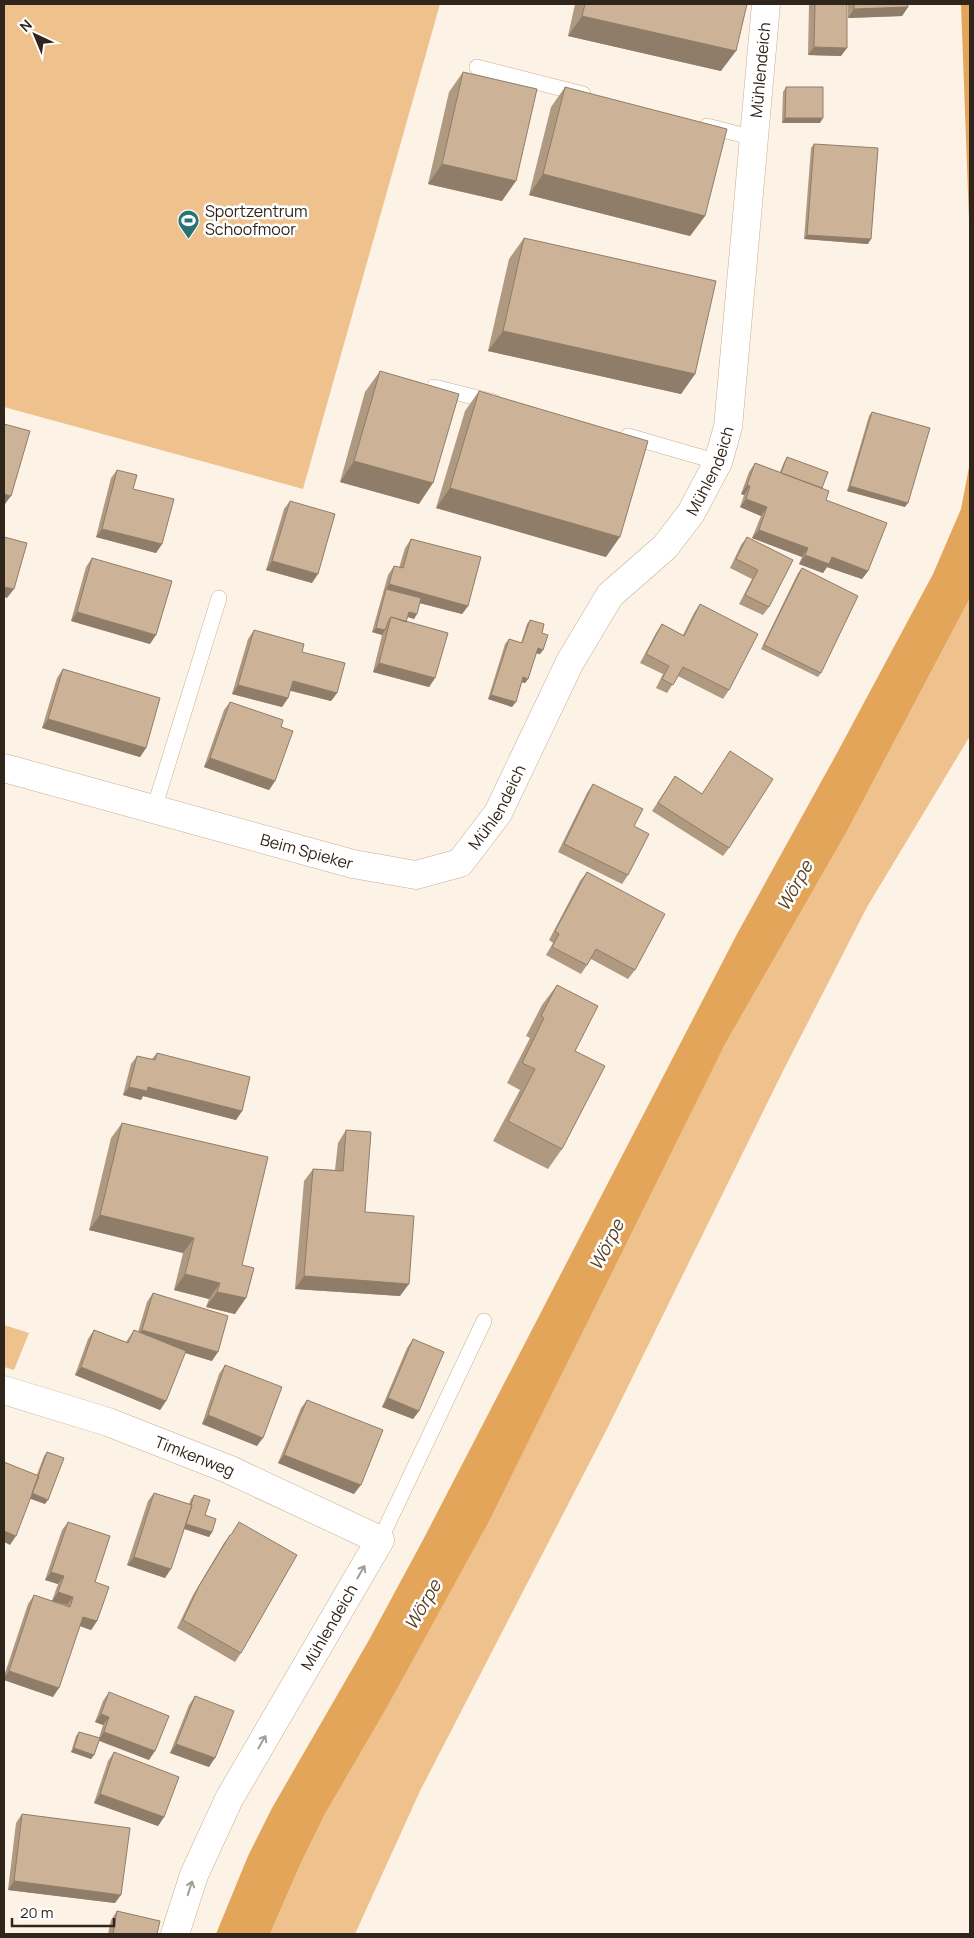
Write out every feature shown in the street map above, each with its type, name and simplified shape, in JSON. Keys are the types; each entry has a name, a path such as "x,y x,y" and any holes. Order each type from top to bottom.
{"street":[{"name":"Mühlendeich","path":"460,863 498,813 570,662 610,595 665,547 691,513 718,462 728,427 766,4"},
{"name":"Beim Spieker","path":"4,768 362,866 416,875 460,863"},
{"name":"Timkenweg","path":"4,1390 108,1422 228,1469 380,1540"},
{"name":"Mühlendeich","path":"175,1934 194,1875 229,1799 380,1540"}],"lane":[{"path":"477,67 601,99"},
{"path":"696,124 754,138"},
{"path":"415,383 509,406"},
{"path":"613,432 718,462"},
{"path":"154,809 219,598"},
{"name":"Mühlendeich","path":"380,1540 484,1321"}],"shaded area":[{"name":"Sportzentrum Schoofmoor","path":"4,4 440,4 303,489 4,407"},
{"path":"970,598 970,736 867,907 783,1071 608,1427 420,1791 355,1934 270,1934 325,1814 382,1716 724,1046 846,833"},
{"path":"4,1325 29,1333 14,1370 4,1367"}],"water":[{"path":"961,4 970,4 970,255 969,220"},
{"name":"Wörpe","path":"970,462 970,598 846,833 724,1046 488,1523 382,1716 325,1814 270,1934 216,1934 248,1856 272,1808 369,1640 424,1538 737,934 933,574 961,509"}],"building":[{"path":"585,4 747,4 736,51 582,16"},
{"path":"815,4 847,4 847,48 814,47"},
{"path":"854,4 908,4 908,7 854,9"},
{"path":"463,72 537,89 516,181 442,164"},
{"path":"565,87 727,129 705,216 543,174"},
{"path":"786,87 823,87 823,118 785,118"},
{"path":"814,144 878,148 871,239 807,235"},
{"path":"524,238 716,281 695,374 503,331"},
{"path":"380,371 459,394 433,483 354,461"},
{"path":"479,391 648,441 620,537 450,488"},
{"path":"872,412 930,428 908,503 850,486"},
{"path":"4,424 30,431 11,496 4,494"},
{"path":"787,457 828,472 822,488 781,473"},
{"path":"755,463 829,491 826,500 887,523 868,571 832,557 829,564 805,555 808,548 759,530 767,507 746,499 750,486 747,485"},
{"path":"117,470 137,475 133,489 174,499 162,544 102,529"},
{"path":"290,501 335,514 318,574 272,561"},
{"path":"4,537 27,543 14,589 4,587"},
{"path":"747,537 793,560 769,607 745,595 758,570 736,559"},
{"path":"411,539 481,557 468,606 389,584 394,566 403,568"},
{"path":"92,558 172,581 156,635 77,612"},
{"path":"802,568 858,596 821,673 764,645"},
{"path":"386,589 421,598 417,614 409,612 406,622 391,617 385,630 376,628"},
{"path":"700,604 758,634 729,690 683,667 673,685 662,679 669,666 646,654 662,624 684,636"},
{"path":"391,617 448,633 435,678 379,663"},
{"path":"530,620 544,624 542,633 548,635 543,650 538,648 528,679 523,677 516,702 491,695 509,639 522,643"},
{"path":"254,630 304,644 302,652 345,663 337,693 293,681 288,698 238,685"},
{"path":"63,669 160,698 146,748 48,719"},
{"path":"230,702 283,720 281,727 293,731 275,781 210,758"},
{"path":"730,751 773,779 729,848 658,803 675,776 702,794"},
{"path":"593,784 643,809 634,826 649,834 628,875 564,844"},
{"path":"587,872 665,914 635,970 596,949 587,965 552,947 559,934 555,931"},
{"path":"557,985 598,1006 575,1051 605,1066 562,1149 508,1121 535,1069 522,1063 544,1018 541,1016"},
{"path":"157,1053 250,1077 242,1111 148,1087 147,1091 129,1087 137,1056 155,1060"},
{"path":"122,1123 268,1157 242,1265 254,1268 246,1298 217,1292 220,1283 185,1274 194,1238 100,1215"},
{"path":"346,1130 371,1132 365,1212 414,1216 409,1284 304,1276 313,1169 343,1171"},
{"path":"153,1293 228,1316 218,1352 142,1330"},
{"path":"94,1330 128,1343 134,1330 186,1351 166,1401 81,1367"},
{"path":"413,1339 444,1352 419,1411 388,1398"},
{"path":"225,1365 282,1387 263,1438 208,1415"},
{"path":"307,1400 383,1430 361,1485 284,1455"},
{"path":"47,1452 64,1458 48,1500 32,1493"},
{"path":"4,1462 39,1476 16,1536 4,1531"},
{"path":"154,1493 192,1505 171,1569 134,1557"},
{"path":"194,1495 210,1500 205,1515 216,1519 212,1532 186,1524"},
{"path":"68,1522 110,1536 95,1582 109,1587 97,1621 83,1617 59,1688 9,1671 34,1595 70,1607 73,1597 58,1592 64,1576 51,1572"},
{"path":"239,1522 297,1555 241,1653 183,1620 199,1586"},
{"path":"109,1692 169,1716 155,1751 104,1732 109,1717 101,1714"},
{"path":"195,1696 234,1711 215,1758 176,1744"},
{"path":"79,1732 100,1738 94,1755 74,1748"},
{"path":"114,1752 179,1777 164,1817 100,1794"},
{"path":"22,1814 130,1828 121,1895 14,1881"},
{"path":"117,1911 160,1921 157,1934 113,1934"}],"place":[{"name":"Sportzentrum Schoofmoor","path":"189,239"}]}
